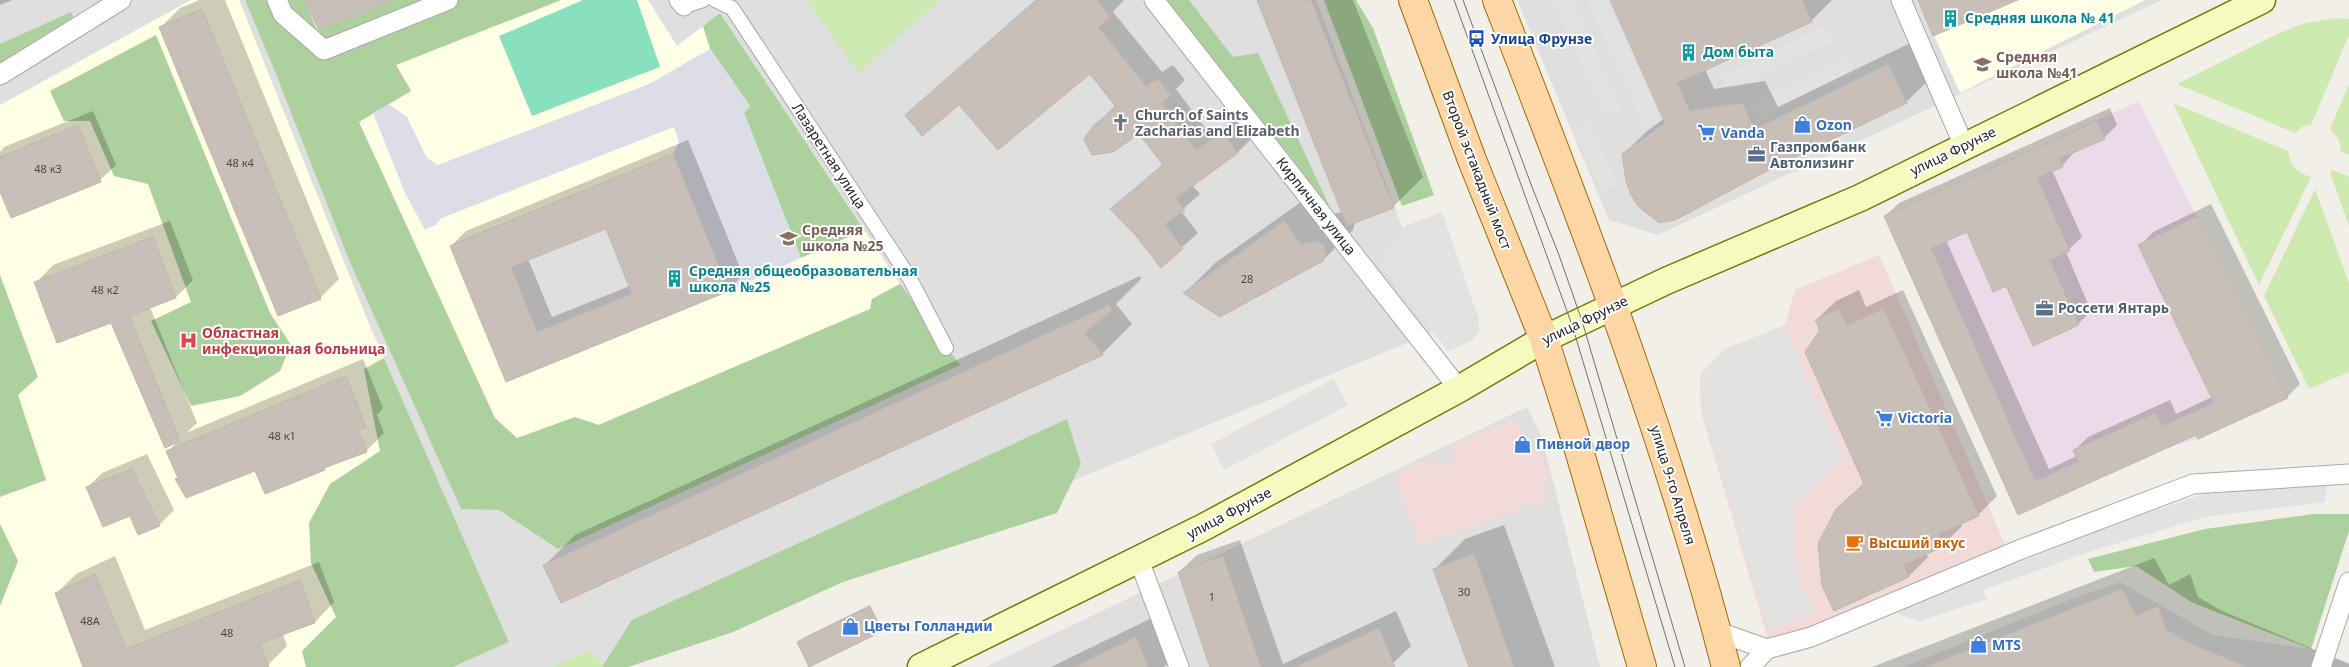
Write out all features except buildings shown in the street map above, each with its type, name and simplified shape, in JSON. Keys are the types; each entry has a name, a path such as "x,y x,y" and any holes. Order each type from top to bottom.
{"main road":[{"name":"Второй эстакадный мост","path":"1413,0 1472,160 1544,339"},
{"path":"1497,0 1613,306"},
{"name":"улица Фрунзе","path":"921,667 1140,560 1459,389 1544,339 1666,281 1860,198 2262,0"},
{"name":"улица 9-го Апреля","path":"1613,306 1652,418 1726,667"},
{"path":"1544,339 1577,443 1642,667"}],"street":[{"path":"0,75 121,0"},
{"path":"278,0 283,14 324,50 448,0"},
{"path":"681,3 703,0"},
{"name":"Лазаретная улица","path":"715,0 732,8 909,276 946,348"},
{"name":"Кирпичная улица","path":"1154,0 1459,389"},
{"path":"1901,0 1964,146"},
{"path":"1750,667 1767,649 1811,637 2019,550 2194,484 2349,474"},
{"path":"1140,560 1179,667"},
{"path":"2321,667 2349,582"},
{"path":"1713,621 1724,634 1767,649"}],"shaded area":[{"path":"0,0 1316,0 1441,329 621,667 0,667"},
{"name":"Областная инфекционная больница","path":"191,0 239,0 369,324 509,642 453,667 0,667 0,105"},
{"name":"Средняя школа №25","path":"561,0 648,0 677,46 720,13 900,284 872,299 871,309 497,468 339,134 411,90 396,65","holes":["673,154 729,291 506,382 450,245"]},
{"path":"1517,0 2162,0 1658,235 1609,220"},
{"path":"1552,0 1572,0 1622,110 1605,117"},
{"path":"1587,0 1607,0 1661,120 1645,127"},
{"name":"Средняя школа №41","path":"1918,0 2145,0 1960,93"},
{"path":"1825,26 1833,41 1729,91 1722,76"},
{"path":"710,49 750,106 744,113 801,258 729,291 673,154 679,142 674,127 442,218 435,225 425,230 405,193 373,113 389,104 407,117 427,158 438,165 649,84"},
{"path":"1849,56 1857,72 1757,120 1750,104"},
{"path":"2139,101 2288,398 2198,439 2171,446 2018,515 1884,216"},
{"path":"1590,121 1617,185 1600,192 1573,128"},
{"path":"1442,212 1479,320 1479,330 1473,340 1448,351 1380,264 1405,226"},
{"path":"1879,255 2006,546 1818,624 1768,639 1701,412 1700,375 1723,350 1785,325 1795,290"},
{"path":"1785,325 1843,458 1794,504 1794,563 1813,613 1769,630 1701,412 1700,375 1723,350"},
{"path":"1334,379 1348,405 1224,470 1211,444"},
{"path":"1527,407 1542,438 1600,667 985,667"},
{"path":"1518,419 1530,453 1540,450 1551,483 1543,485 1547,499 1419,546 1394,474 1435,457 1437,467 1455,460 1449,445"},
{"path":"2327,482 2325,502 2205,517 2098,549 1983,590 1987,599 1920,621 1897,614 1909,606 2090,533 2200,495"},
{"path":"2120,582 2213,635 2311,649 2349,663 2349,667 1903,667 2077,597"}],"green space":[{"path":"245,0 305,0 317,31 395,0 561,0 396,65 411,91 359,122 495,418 517,438 575,417 599,425 870,309 872,299 900,284 960,365 558,549 499,510 461,509 349,260"},
{"path":"583,0 637,0 660,67 532,116 499,36"},
{"path":"807,0 940,0 858,73"},
{"path":"1163,0 1189,0 1233,57 1258,53 1335,218"},
{"path":"1324,0 1356,0 1373,28 1434,195 1402,206"},
{"path":"71,12 73,17 52,34 0,64 0,44"},
{"path":"720,13 864,230 801,258 744,113 750,106 710,49 703,26"},
{"path":"2337,18 2349,19 2349,35 2311,125 2302,127 2295,133 2177,84 2277,34 2305,23"},
{"path":"156,35 270,313 291,345 280,371 240,396 191,406 151,321 191,302 148,184 114,176 90,121 64,121 50,91"},
{"path":"2349,84 2349,155 2341,152 2339,140 2330,129"},
{"path":"2173,103 2288,151 2295,168 2302,174 2311,177 2259,285"},
{"path":"2333,170 2349,177 2349,226 2330,173"},
{"path":"2315,189 2349,283 2349,372 2309,389 2264,296"},
{"path":"0,275 38,377 18,395 46,480 0,497"},
{"path":"384,358 509,642 453,667 306,667 302,651 336,617 311,563 309,523 330,484 380,451 364,369"},
{"path":"1067,419 1081,464 1057,513 843,582 733,632 628,667 602,667 632,620"},
{"path":"2313,514 2349,514 2349,531 2311,649 2193,603 2136,566 2094,572 2088,559 2205,529"},
{"path":"0,524 18,561 0,606"},
{"path":"590,651 605,667 551,667"}],"tram line":[{"path":"1454,0 1572,325 1675,667"},
{"path":"1463,0 1582,321 1685,667"}],"place":[{"name":"Средняя школа № 41","path":"1951,18"},
{"name":"Улица Фрунзе","path":"1477,39"},
{"name":"Дом быта","path":"1689,52"},
{"name":"Средняя школа №41","path":"1982,65"},
{"name":"Church of Saints Zacharias and Elizabeth","path":"1121,123"},
{"name":"Ozon","path":"1802,125"},
{"name":"Vanda","path":"1707,133"},
{"name":"Газпромбанк Автолизинг","path":"1756,155"},
{"name":"Средняя школа №25","path":"788,238"},
{"name":"Средняя общеобразовательная школа №25","path":"675,279"},
{"name":"Россети Янтарь","path":"2044,308"},
{"name":"Областная инфекционная больница","path":"188,341"},
{"name":"Victoria","path":"1884,418"},
{"name":"Пивной двор","path":"1522,444"},
{"name":"Высший вкус","path":"1855,543"},
{"name":"Цветы Голландии","path":"850,626"},
{"name":"MTS","path":"1978,645"}]}
